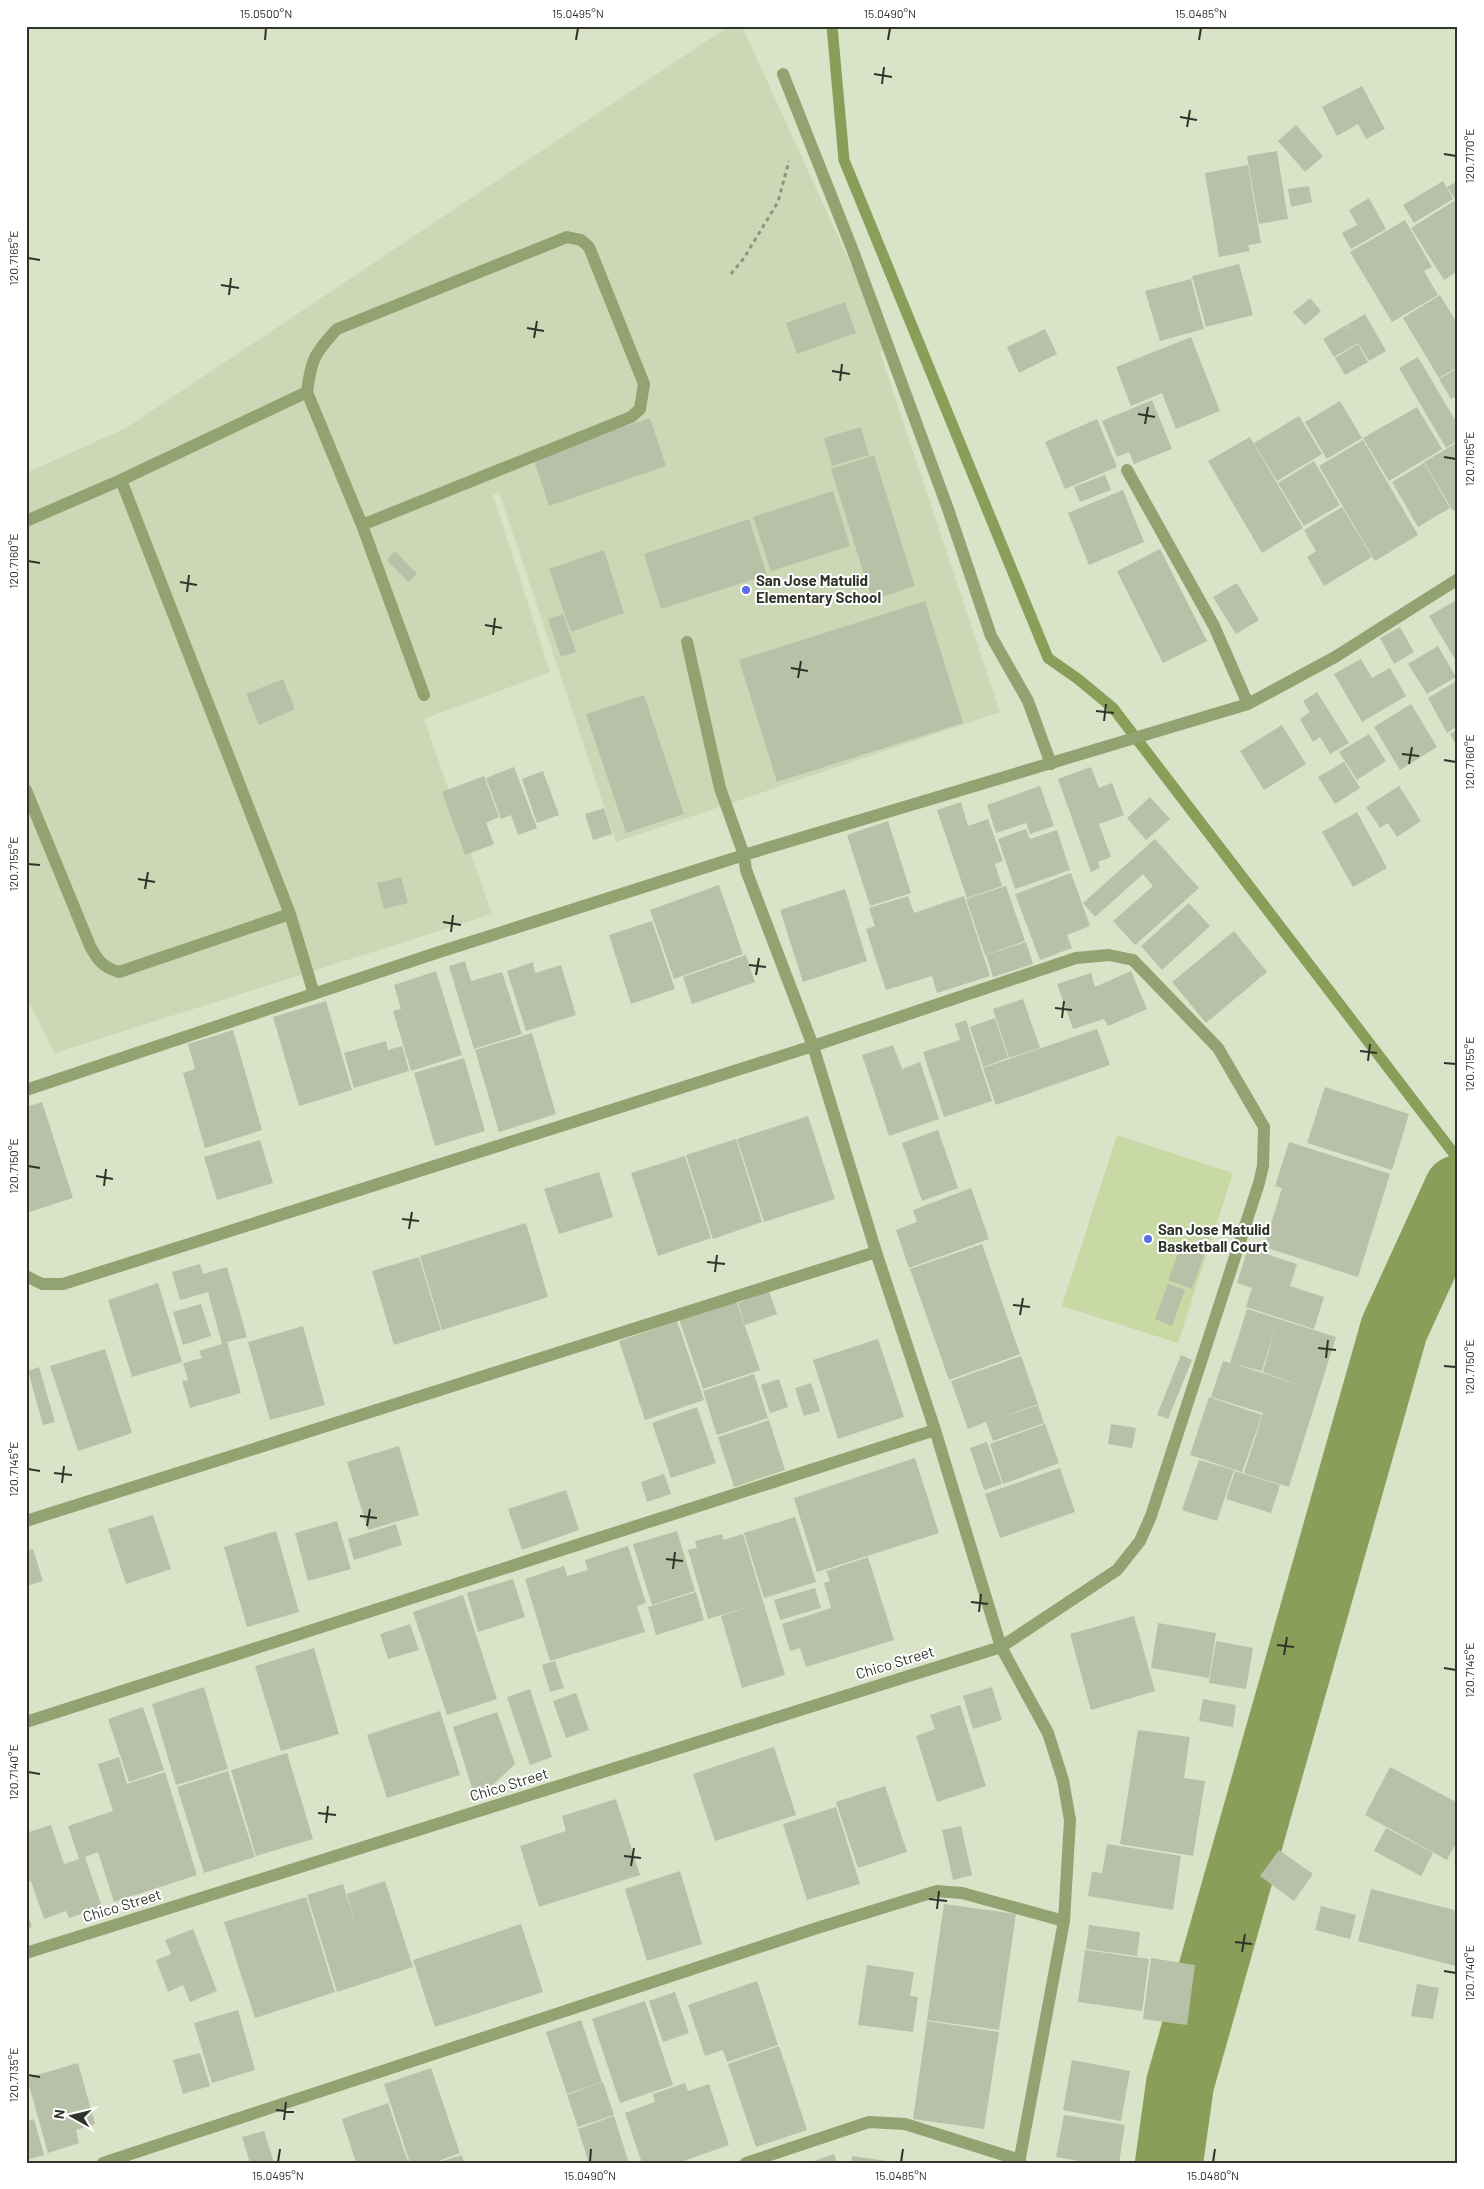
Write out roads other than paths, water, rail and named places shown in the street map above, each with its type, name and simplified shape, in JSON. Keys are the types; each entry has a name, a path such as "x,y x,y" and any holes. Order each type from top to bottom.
{"street":[{"path":"783,74 857,260 945,499 991,636 1028,701 1051,764"},
{"path":"362,526 631,417 640,409 644,384 590,247 581,240 566,238 337,329 318,350 310,367 307,392 362,526 424,695"},
{"path":"26,521 121,480 307,392"},
{"path":"1127,470 1214,626 1248,704"},
{"path":"121,480 290,914 314,994"},
{"path":"26,1090 314,994 744,855 1248,704 1334,657 1458,579"},
{"path":"687,642 720,788 744,855 746,870 813,1046 876,1252 935,1430 1001,1647 1048,1733 1063,1780 1070,1820 1064,1921 1020,2161 905,2124 869,2122 746,2163"},
{"path":"26,790 90,946 97,960 107,968 119,972 290,914"},
{"name":"Chico Street","path":"26,1276 42,1284 63,1284 813,1046 1076,958 1110,955 1132,960 1218,1048 1264,1127 1263,1166 1259,1183 1151,1516 1140,1542 1116,1570 1001,1647 26,1953"},
{"path":"26,1521 876,1252"},
{"path":"26,1722 935,1430"},
{"path":"103,2163 938,1891 962,1892 1064,1921"}],"waterway":[{"path":"832,26 844,160 1048,658 1078,679 1113,708 1458,1159"},
{"path":"1169,2163 1180,2084 1394,1329 1458,1189"}],"place":[{"name":"San Jose Matulid Elementary School","path":"746,590"},
{"name":"San Jose Matulid Basketball Court","path":"1148,1239"}]}
